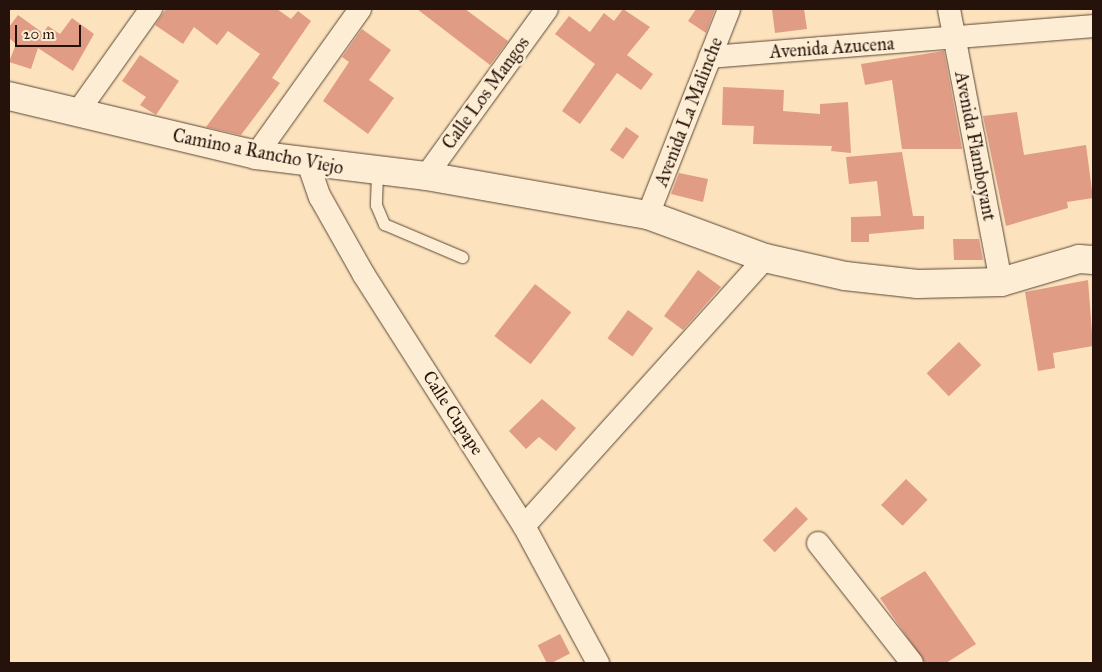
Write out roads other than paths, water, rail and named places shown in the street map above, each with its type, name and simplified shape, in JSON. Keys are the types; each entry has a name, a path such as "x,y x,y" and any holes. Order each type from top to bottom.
{"street":[{"path":"77,113 151,9"},
{"path":"256,155 360,9"},
{"name":"Calle Los Mangos","path":"426,176 547,9"},
{"name":"Avenida La Malinche","path":"648,215 729,9"},
{"name":"Avenida Flamboyant","path":"949,9 1001,282"},
{"name":"Avenida Azucena","path":"710,57 1093,26"},
{"name":"Camino a Rancho Viejo","path":"9,96 256,155 377,174 426,176 648,215 765,258 845,276 918,284 1001,282 1088,255"},
{"name":"Calle Cupape","path":"308,164 320,197 364,275 524,526 598,663"},
{"path":"524,526 765,258"},
{"path":"818,544 912,663"}],"lane":[{"path":"377,174 376,206 384,224 462,257"}]}
